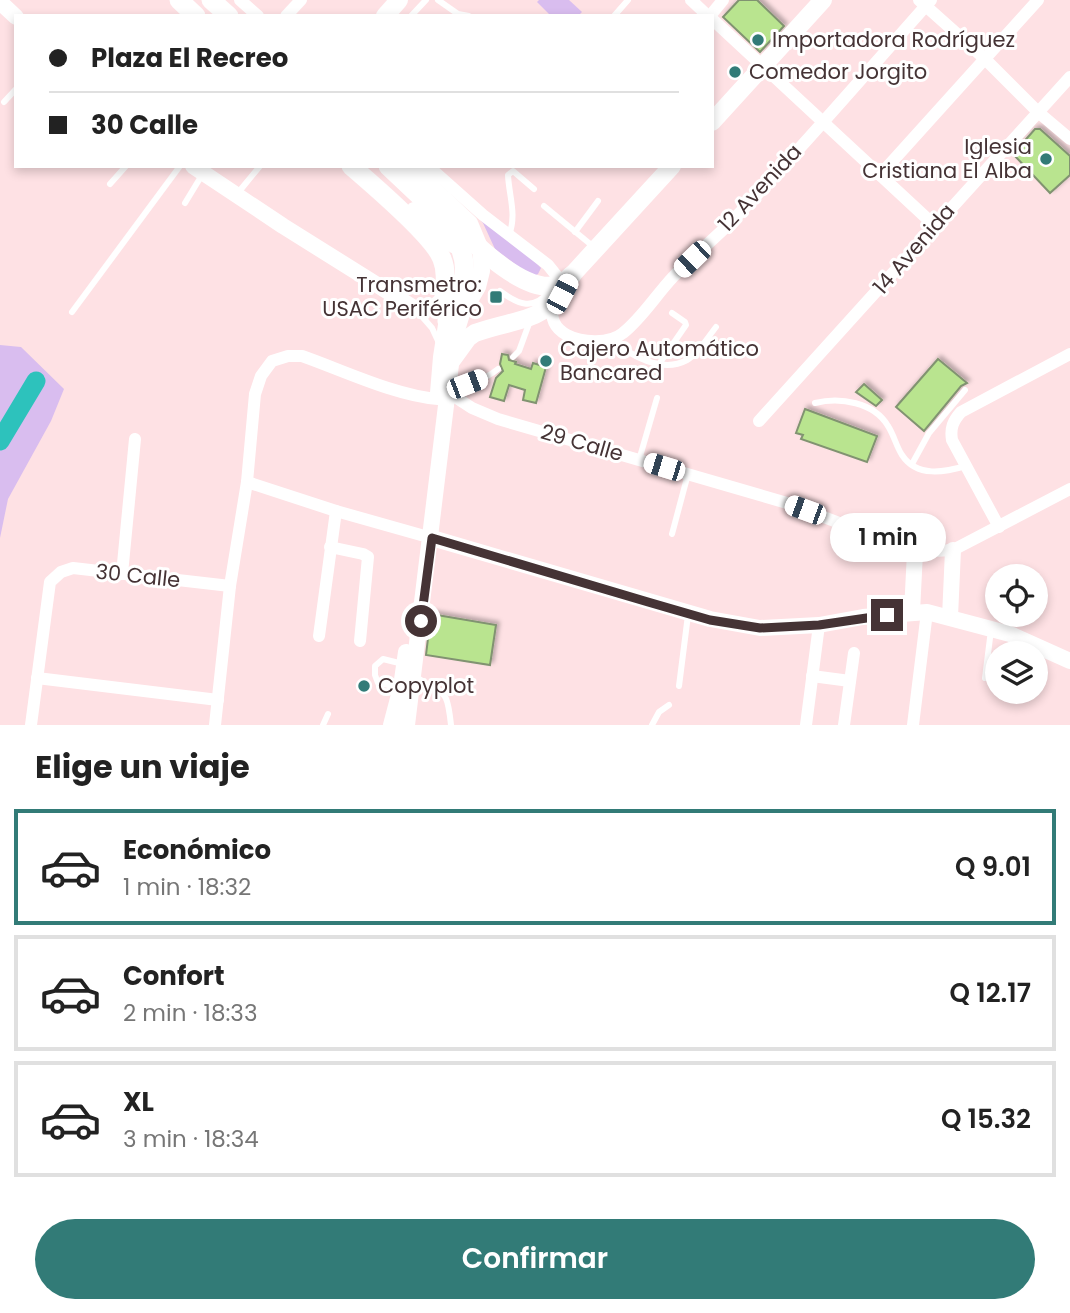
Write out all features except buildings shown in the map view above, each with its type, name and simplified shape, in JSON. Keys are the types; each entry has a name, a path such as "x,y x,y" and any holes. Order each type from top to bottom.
{"main road":[{"path":"179,0 194,14"},
{"path":"211,0 227,14"},
{"path":"387,14 399,0"},
{"path":"402,14 415,0"},
{"path":"714,120 823,0"},
{"path":"362,168 414,210"},
{"path":"362,168 438,250 445,267 444,297"},
{"path":"390,168 441,216 450,220 503,266 553,295"},
{"path":"447,359 475,333 531,318 670,168"},
{"path":"441,216 443,224 459,242 465,261 458,300 447,321"}],"street":[{"path":"240,0 256,14"},
{"path":"288,14 301,0"},
{"path":"691,0 707,14"},
{"path":"712,14 723,0"},
{"path":"880,174 1038,0"},
{"path":"0,2 14,15"},
{"path":"925,2 1038,112 1070,139"},
{"name":"12 Avenida","path":"611,340 623,334 672,278 731,221 925,2"},
{"path":"714,21 934,225"},
{"name":"14 Avenida","path":"758,421 1070,76"},
{"path":"419,169 553,270 556,275 551,314 559,330 586,341 611,340"},
{"path":"419,169 470,223 480,247 482,271 478,287 463,314 447,359"},
{"path":"198,170 414,308 431,309 437,306 450,286 450,255 444,244 414,210"},
{"path":"407,725 409,670 445,392 447,321 457,279 457,255 445,234 414,210"},
{"path":"999,527 952,440 953,421 961,412 1070,354"},
{"name":"29 Calle","path":"247,482 255,394 261,376 272,361 288,356 302,356 426,398 445,392 498,419 787,503 915,552 953,550 1070,489"},
{"path":"122,574 135,439"},
{"path":"215,725 230,586 247,482 336,511 688,613 760,628 819,625 863,617 920,612 950,617 1010,634 1070,661"},
{"path":"319,636 336,511"},
{"path":"330,547 368,557 360,641"},
{"path":"950,617 953,550"},
{"path":"912,725 920,612 915,552"},
{"name":"30 Calle","path":"37,678 50,582 66,569 230,586"},
{"path":"806,725 819,625"},
{"path":"845,725 854,653"},
{"path":"391,725 401,687 409,670"},
{"path":"812,676 850,681"},
{"path":"31,725 37,678 218,701"}],"lane":[{"path":"413,14 426,0"},
{"path":"438,0 458,14"},
{"path":"616,14 628,0"},
{"path":"4,102 14,91"},
{"path":"110,184 124,168"},
{"path":"72,312 179,168"},
{"path":"236,195 259,168"},
{"path":"185,203 198,170"},
{"path":"509,235 512,227 512,200 508,175 513,171 534,189"},
{"path":"575,232 597,201"},
{"path":"544,206 596,249"},
{"path":"500,291 517,302 534,304 553,295"},
{"path":"414,308 436,336 447,359"},
{"path":"659,364 685,328 685,322 673,313"},
{"path":"513,357 519,351 531,318"},
{"path":"611,340 631,355 659,364 676,364 689,359 716,327"},
{"path":"445,392 489,376 498,369"},
{"path":"912,464 929,433 965,390"},
{"path":"639,460 657,398"},
{"path":"815,403 842,400 868,408 887,424 902,455 921,469 937,473 966,466"},
{"path":"672,534 688,474"},
{"path":"679,686 688,613"},
{"path":"989,641 991,628"},
{"path":"401,687 378,683 375,666 383,659 409,670 439,688 447,696 451,725"},
{"path":"652,725 659,712 669,705"},
{"path":"323,725 328,714"}],"shaded area":[{"path":"569,0 582,12 549,14 537,2"},
{"path":"473,212 529,255 541,268 538,274 532,277 495,249 483,223"},
{"path":"0,345 21,347 64,389 51,421 8,499 0,538"}],"waterway":[{"path":"0,441 36,381"}],"place":[{"name":"Importadora Rodríguez","path":"758,40"},
{"name":"Comedor Jorgito","path":"735,72"},
{"name":"Iglesia Cristiana El Alba","path":"1046,159"},
{"name":"Transmetro: USAC Periférico","path":"496,297"},
{"name":"Cajero Automático Bancared","path":"546,361"},
{"name":"Copyplot","path":"364,686"}],"route":[{"path":"421,621 432,538 710,620 760,628 819,625 887,615"}]}
